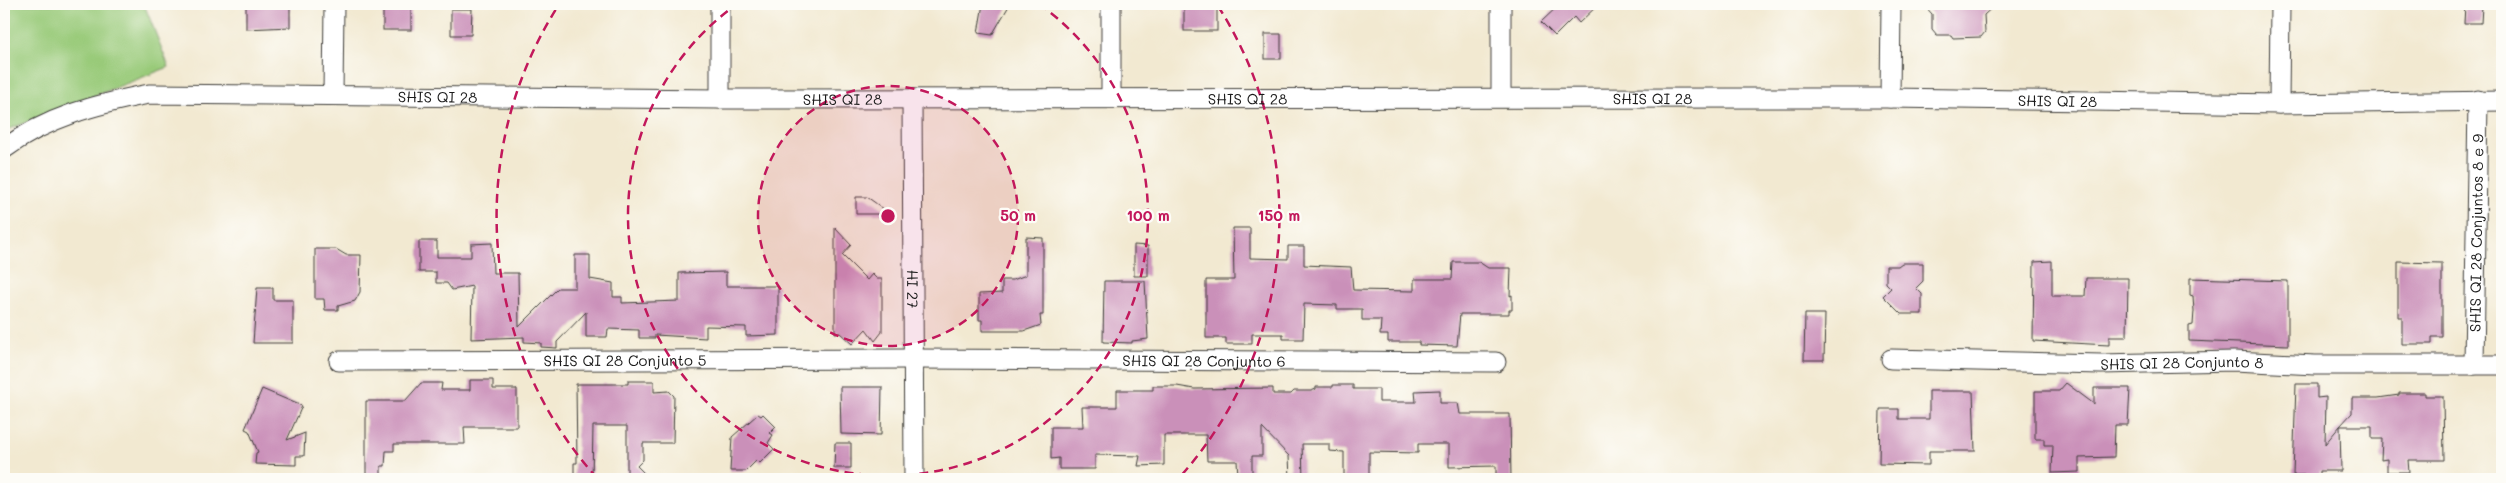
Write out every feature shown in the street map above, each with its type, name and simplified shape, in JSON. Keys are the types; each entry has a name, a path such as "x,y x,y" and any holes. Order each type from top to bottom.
{"street":[{"path":"333,95 334,4"},
{"path":"720,4 720,99"},
{"path":"1111,4 1111,98"},
{"path":"1501,4 1501,98"},
{"path":"1890,98 1891,4"},
{"path":"2279,104 2280,4"},
{"name":"SHIS QI 28","path":"4,149 25,133 63,116 97,105 149,94 720,99 1890,98 2279,104 2502,101"},
{"name":"HI 27","path":"912,99 914,479"},
{"name":"SHIS QI 28 Conjuntos 8 e 9","path":"2474,364 2478,100"},
{"name":"SHIS QI 28 Conjunto 5","path":"339,361 912,359"},
{"name":"SHIS QI 28 Conjunto 6","path":"912,359 1496,362"},
{"name":"SHIS QI 28 Conjunto 8","path":"1891,359 2101,364 2234,361 2315,365 2502,364"}],"green space":[{"path":"4,4 144,4 169,67 4,131"}],"building":[{"path":"246,4 290,4 290,27 246,29"},
{"path":"383,4 411,4 411,30 383,30"},
{"path":"983,4 1010,4 992,35 978,33"},
{"path":"1184,4 1217,4 1217,31 1184,31"},
{"path":"1560,4 1599,4 1579,23 1574,17 1555,36 1541,22"},
{"path":"1923,4 1996,4 1984,15 1985,32 1981,37 1953,38 1951,35 1937,35 1932,29 1932,14"},
{"path":"2465,5 2482,6 2481,23 2464,23"},
{"path":"451,9 472,9 471,35 451,35"},
{"path":"1265,34 1281,34 1281,59 1265,59"},
{"path":"856,197 867,197 891,214 856,214"},
{"path":"835,228 851,245 842,255 867,280 872,274 877,279 882,279 882,332 875,341 866,329 852,344 840,333 835,333"},
{"path":"1233,228 1250,228 1250,258 1288,259 1288,246 1304,246 1304,265 1351,267 1353,290 1414,291 1414,279 1452,279 1453,262 1479,262 1488,268 1511,268 1510,296 1512,295 1512,310 1509,310 1509,314 1460,314 1457,346 1419,345 1419,342 1388,342 1388,335 1380,335 1381,320 1362,320 1362,309 1337,309 1337,305 1304,304 1303,339 1283,339 1283,334 1252,334 1252,344 1226,344 1226,338 1206,338 1206,280 1234,280"},
{"path":"1026,237 1043,238 1043,315 1040,315 1041,325 1024,331 982,331 982,320 979,320 979,294 1002,293 1002,280 1013,280 1026,275"},
{"path":"419,241 437,241 437,257 471,257 471,244 492,243 493,273 518,273 519,327 558,288 575,288 575,255 590,255 590,279 613,283 613,297 622,297 622,303 679,301 679,273 726,272 726,286 778,286 778,335 746,336 746,327 706,326 706,338 655,335 655,338 639,338 639,330 608,329 607,337 586,337 586,312 557,342 557,348 541,347 541,343 524,342 524,337 471,339 472,286 452,290 447,283 436,283 436,272 419,272"},
{"path":"1134,245 1148,246 1148,276 1134,276"},
{"path":"315,249 336,249 346,255 361,255 360,292 355,301 338,306 338,310 325,310 324,299 315,299"},
{"path":"2052,261 2052,296 2085,296 2086,278 2128,278 2127,337 2109,337 2109,345 2033,341 2034,262"},
{"path":"2398,262 2442,263 2442,337 2432,337 2432,344 2402,344 2402,317 2398,317"},
{"path":"1902,263 1923,263 1923,281 1916,288 1922,294 1922,314 1901,314 1883,296 1891,288 1886,283 1886,266 1898,266"},
{"path":"2190,278 2288,281 2288,345 2189,341 2189,326 2193,325 2194,311 2193,296 2190,295"},
{"path":"1104,281 1145,281 1148,339 1132,341 1132,343 1103,342"},
{"path":"257,288 273,288 273,300 293,300 293,343 253,343"},
{"path":"1805,314 1825,314 1824,360 1804,360"},
{"path":"470,380 493,380 493,389 517,389 517,427 464,427 465,444 394,444 394,451 386,451 385,466 381,466 381,479 366,479 366,401 405,401 421,383 442,383 441,390 470,390"},
{"path":"628,381 654,381 654,392 669,391 674,396 673,443 643,443 643,460 637,466 650,479 627,479 627,426 593,426 592,479 574,479 574,463 577,463 576,384 628,384"},
{"path":"2066,383 2094,404 2094,388 2130,388 2128,425 2115,425 2114,457 2079,458 2079,472 2052,473 2053,445 2044,445 2044,439 2035,439 2035,391 2059,391"},
{"path":"2296,384 2317,384 2317,398 2326,397 2325,444 2340,426 2341,471 2319,471 2319,475 2293,475"},
{"path":"1333,385 1353,385 1353,389 1379,389 1379,402 1416,402 1415,391 1440,390 1440,403 1458,403 1460,414 1510,414 1511,479 1496,479 1496,466 1449,467 1449,444 1418,444 1418,453 1369,452 1369,479 1344,479 1344,452 1329,451 1329,444 1302,444 1303,479 1290,479 1289,456 1262,428 1262,456 1252,456 1252,474 1238,475 1237,461 1207,461 1206,435 1164,435 1164,465 1138,466 1140,456 1095,455 1095,469 1059,469 1059,458 1051,459 1051,427 1083,427 1082,407 1117,407 1117,390 1153,390 1153,386 1177,386 1194,389 1273,388 1273,394 1291,394 1294,391 1311,391 1316,389 1316,387 1333,387"},
{"path":"840,387 882,387 881,435 841,434"},
{"path":"262,389 302,406 287,440 305,433 304,456 296,456 296,465 255,464 256,453 258,452 249,431 245,429"},
{"path":"1929,391 1973,391 1975,451 1929,451 1929,465 1879,464 1880,409 1899,409 1899,419 1929,419"},
{"path":"2399,393 2425,393 2425,396 2443,396 2444,460 2408,460 2409,472 2387,472 2387,459 2381,460 2382,439 2372,439 2372,426 2340,426 2352,413 2352,398 2378,398 2399,395"},
{"path":"758,414 761,416 763,414 776,427 770,433 773,435 768,443 774,449 760,463 757,460 746,471 730,471 732,437"},
{"path":"835,443 851,443 851,468 834,468"}]}
